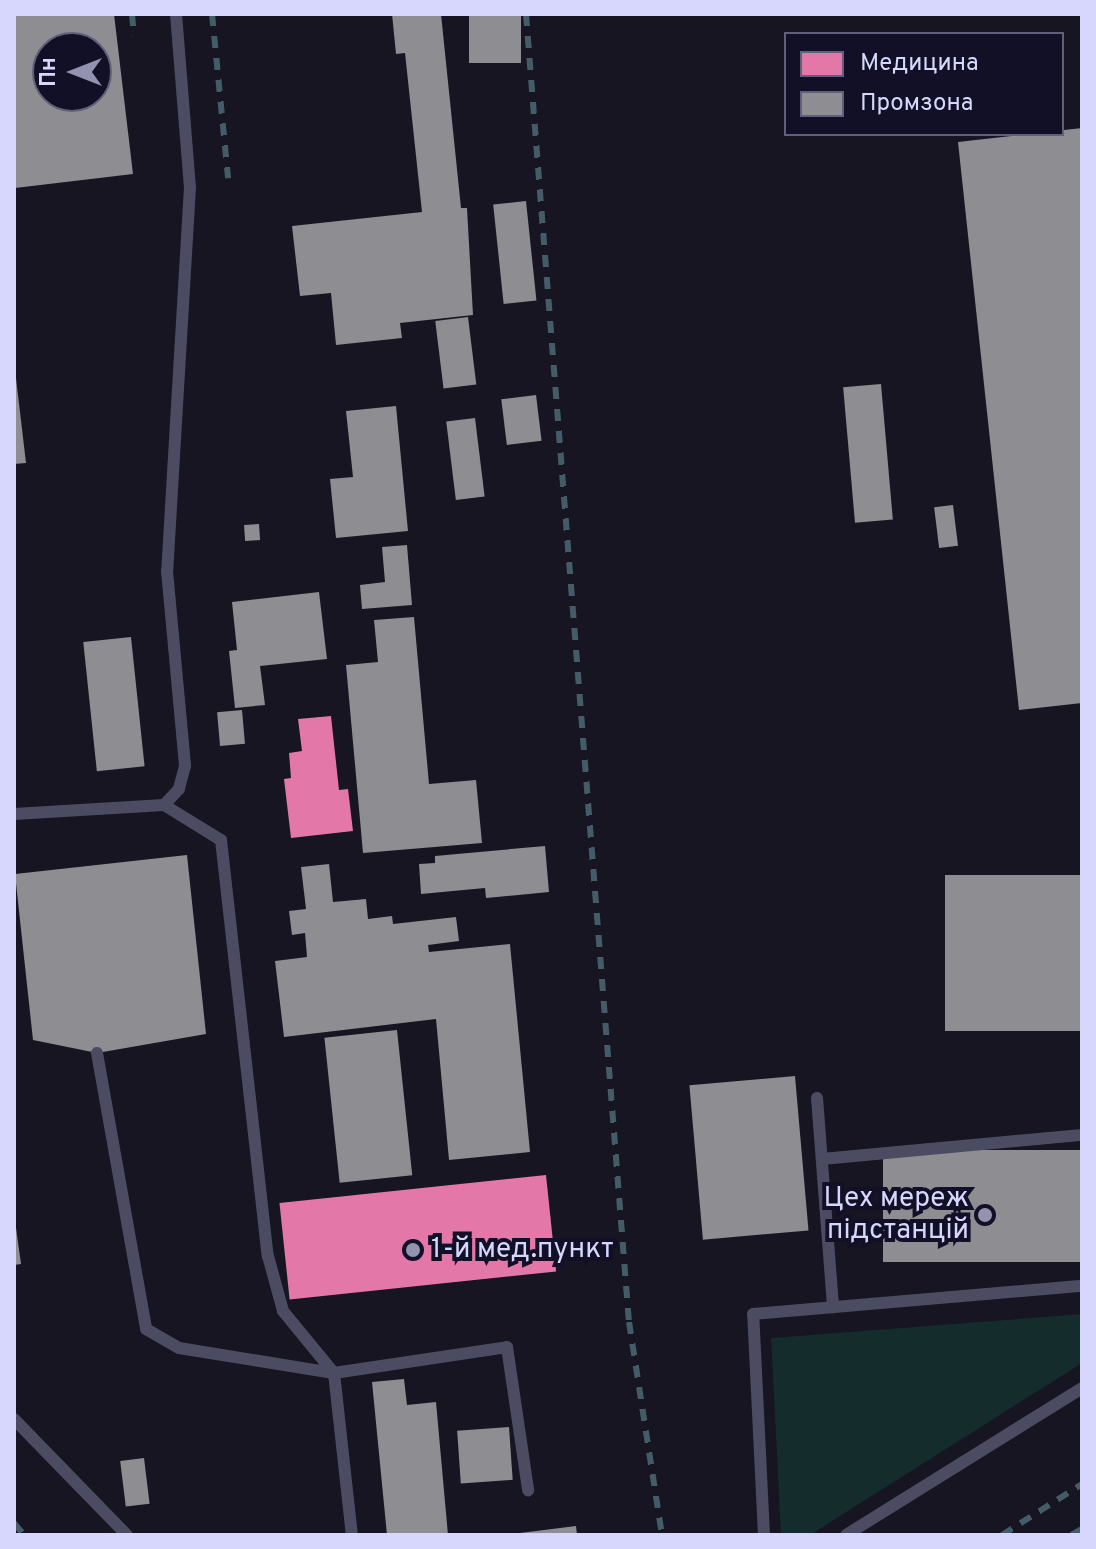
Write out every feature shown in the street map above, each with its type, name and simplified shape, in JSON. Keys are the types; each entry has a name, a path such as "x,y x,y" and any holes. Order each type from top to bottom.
{"lane":[{"path":"164,805 179,789 185,766 167,571 190,187 176,14"},
{"path":"14,814 164,805 221,840 268,1256 283,1311 334,1373 352,1535"},
{"path":"97,1053 146,1329 179,1348 334,1373 507,1347 528,1490"},
{"path":"817,1098 833,1307"},
{"path":"822,1159 1082,1135"},
{"path":"764,1535 753,1314 1082,1286"},
{"path":"846,1535 1082,1388"},
{"path":"14,1419 127,1535"}],"green space":[{"path":"1082,1314 1082,1363 810,1535 781,1535 771,1338"}],"building: Медицина":[{"path":"331,716 339,790 348,789 353,831 291,838 284,779 291,778 289,753 302,751 298,719"},
{"path":"546,1175 556,1271 290,1299 279,1203"}],"building: Промзона":[{"path":"114,14 133,174 15,188 14,15"},
{"path":"392,14 441,14 461,208 467,208 473,315 400,323 402,338 336,345 331,293 300,296 292,226 422,212 405,53 396,54"},
{"path":"469,14 521,14 521,63 469,63"},
{"path":"1082,128 1082,703 1019,710 958,142 1011,136 1064,136 1064,130"},
{"path":"526,201 536,300 504,304 493,204"},
{"path":"468,317 476,384 444,389 435,321"},
{"path":"14,361 26,463 14,464"},
{"path":"881,384 893,519 855,523 843,387"},
{"path":"536,395 542,441 507,445 501,399"},
{"path":"396,406 408,531 336,538 330,479 353,477 346,411"},
{"path":"475,418 485,496 456,500 446,422"},
{"path":"953,505 958,546 939,548 934,507"},
{"path":"259,524 260,540 245,541 244,525"},
{"path":"407,545 412,605 362,609 360,585 385,582 382,547"},
{"path":"319,592 327,659 260,666 265,705 235,708 229,651 237,650 232,602"},
{"path":"414,617 429,784 476,780 482,843 363,853 346,665 378,662 374,620"},
{"path":"131,637 145,766 97,771 83,642"},
{"path":"242,710 245,744 220,746 217,712"},
{"path":"545,846 549,892 486,898 485,888 421,894 419,864 435,863 435,856"},
{"path":"187,855 206,1034 97,1053 33,1040 15,874"},
{"path":"329,864 333,902 366,899 368,919 392,916 393,924 456,917 459,941 428,945 429,952 510,944 530,1152 449,1160 436,1019 284,1037 275,961 307,957 305,933 292,935 289,911 306,909 301,867"},
{"path":"945,875 1082,875 1082,1031 945,1031"},
{"path":"397,1030 412,1175 340,1183 324,1038"},
{"path":"795,1076 809,1230 703,1240 689,1085"},
{"name":"Цех мереж підстанцій","path":"883,1150 1082,1150 1082,1262 883,1262"},
{"path":"14,1213 21,1264 14,1265"},
{"path":"404,1379 407,1405 436,1402 448,1535 387,1535 372,1382"},
{"path":"509,1427 513,1480 461,1483 457,1431"},
{"path":"144,1458 150,1504 126,1507 120,1461"},
{"path":"576,1526 577,1535 520,1535 520,1533"}],"railway":[{"path":"132,14 134,36"},
{"path":"212,14 228,178"},
{"path":"526,14 629,1322 662,1535"},
{"path":"1002,1535 1082,1484"},
{"path":"14,1523 24,1535"},
{"path":"1071,1535 1082,1529"}],"place":[{"name":"Цех мереж підстанцій","path":"985,1215"},
{"name":"1-й мед.пункт","path":"413,1250"}]}
